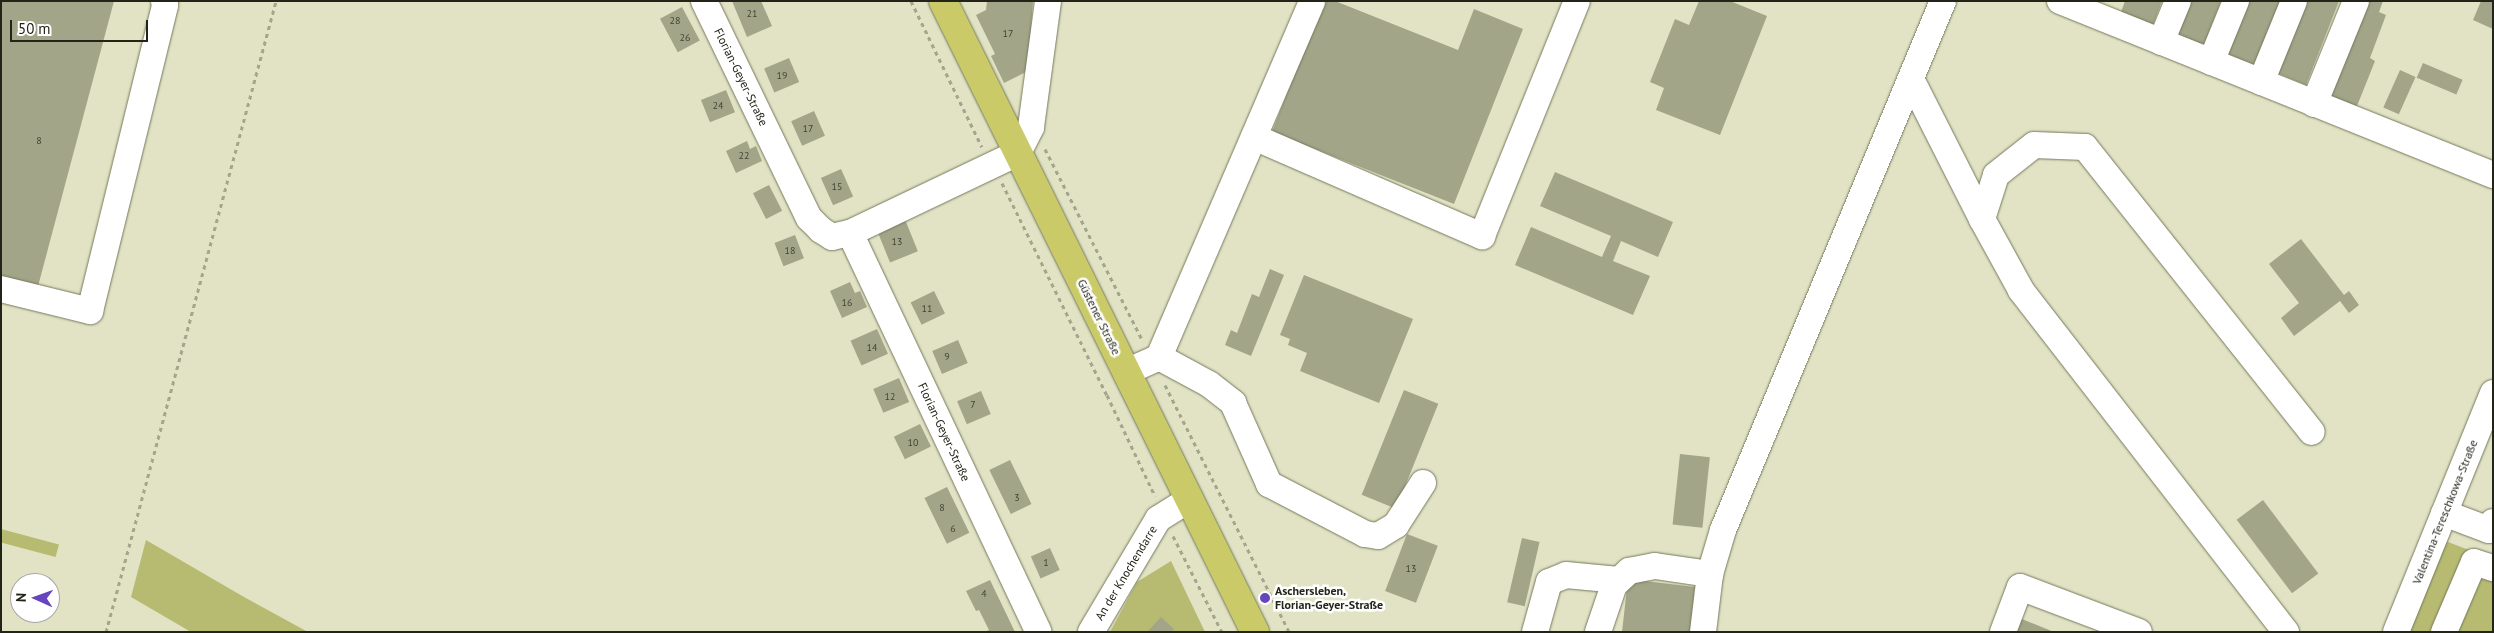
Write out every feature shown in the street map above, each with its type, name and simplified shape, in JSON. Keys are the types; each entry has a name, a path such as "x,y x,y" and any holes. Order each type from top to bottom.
{"main road":[{"name":"Güstener Straße","path":"943,1 1255,632"}],"street":[{"path":"1,289 90,311 165,5 164,1"},
{"name":"Florian-Geyer-Straße","path":"704,1 809,218 820,230 832,237 850,233 1018,153"},
{"path":"1018,153 1031,127 1048,1"},
{"path":"1126,372 1159,357 1312,1"},
{"path":"1254,137 1482,236 1577,1"},
{"path":"1703,632 1710,574 1723,530 1943,1"},
{"path":"2060,1 2115,11 2161,42 2493,175"},
{"path":"2161,42 2178,1"},
{"path":"2211,62 2236,1"},
{"path":"2261,82 2294,1"},
{"path":"2314,104 2356,1"},
{"path":"1911,79 1982,219 2021,290 2286,632"},
{"path":"1982,219 1996,175 2034,145 2085,147 2312,432"},
{"name":"Florian-Geyer-Straße","path":"850,233 1039,632"},
{"path":"1159,357 1209,384 1233,403 1269,484 1365,534 1378,536 1396,524 1423,483"},
{"name":"Valentina-Tereschkowa-Straße","path":"2396,632 2493,393"},
{"name":"An der Knochendarre","path":"1091,632 1153,528 1164,516 1189,500"},
{"path":"2444,513 2489,530 2493,522"},
{"path":"2444,632 2474,562 2493,568"},
{"path":"1598,632 1614,585 1629,571 1655,566 1710,574"},
{"path":"1535,632 1549,582 1566,575 1619,580"},
{"path":"2003,632 2020,587 2139,632"}],"path":[{"path":"106,632 276,1"},
{"path":"911,1 1107,395 1164,516 1222,632"}],"green space":[{"path":"1,529 59,545 56,557 1,542"},
{"path":"2440,539 2493,559 2493,632 2402,632"},
{"path":"146,540 308,632 191,632 131,597"},
{"path":"1171,561 1205,632 1110,632 1137,582"}],"building":[{"path":"1,1 114,1 37,290 1,280"},
{"path":"732,1 761,1 772,26 747,37"},
{"path":"987,1 1033,1 1028,71 1004,83 991,56 995,54 976,15 986,10"},
{"path":"1323,1 1335,1 1458,50 1474,9 1523,29 1454,204 1272,132"},
{"path":"1699,1 1730,1 1767,16 1720,135 1656,110 1664,88 1650,82 1675,19 1689,25"},
{"path":"2125,1 2162,1 2153,25 2121,12"},
{"path":"2184,1 2221,1 2204,45 2172,32"},
{"path":"2242,1 2280,1 2255,65 2222,52"},
{"path":"2300,1 2339,1 2306,85 2272,71"},
{"path":"2362,1 2383,1 2379,12 2386,15 2370,58 2375,61 2357,106 2325,94"},
{"path":"2481,1 2493,1 2493,29 2473,20"},
{"path":"682,7 700,41 678,52 660,19"},
{"path":"789,58 799,82 774,92 764,69"},
{"path":"2423,63 2463,80 2456,95 2417,78"},
{"path":"2400,70 2416,77 2399,114 2383,107"},
{"path":"726,90 735,112 710,122 701,100"},
{"path":"814,111 825,136 802,146 791,121"},
{"path":"747,141 750,149 756,146 762,161 736,173 726,151"},
{"path":"841,169 853,196 833,205 821,178"},
{"path":"1555,172 1673,222 1658,257 1621,241 1613,261 1650,276 1633,315 1515,265 1531,227 1602,257 1611,236 1540,206"},
{"path":"769,185 782,211 766,219 753,193"},
{"path":"904,217 918,251 890,263 876,228"},
{"path":"795,235 804,258 783,266 774,243"},
{"path":"2301,239 2344,295 2349,291 2359,305 2349,313 2340,301 2294,336 2281,318 2299,303 2269,264"},
{"path":"1270,269 1284,275 1251,356 1225,345 1231,330 1237,333 1252,294 1259,297"},
{"path":"1304,275 1413,319 1379,403 1300,371 1307,353 1288,345 1290,339 1280,335"},
{"path":"850,282 855,293 860,291 867,307 842,318 830,291"},
{"path":"934,291 945,313 922,325 911,302"},
{"path":"877,329 888,354 861,365 851,341"},
{"path":"958,340 968,363 942,374 932,351"},
{"path":"899,378 909,402 883,413 873,389"},
{"path":"1404,390 1438,404 1396,509 1362,495"},
{"path":"981,391 991,414 967,424 957,401"},
{"path":"920,424 931,446 905,459 894,437"},
{"path":"1680,454 1710,457 1702,528 1673,525"},
{"path":"1010,460 1031,504 1011,514 989,470"},
{"path":"947,487 969,533 947,544 925,498"},
{"path":"2263,500 2318,573 2292,593 2237,520"},
{"path":"1407,534 1438,546 1416,603 1385,591"},
{"path":"1522,538 1540,542 1525,606 1507,602"},
{"path":"1050,548 1060,570 1041,578 1031,557"},
{"path":"1628,579 1695,587 1690,632 1622,632"},
{"path":"990,580 1015,632 984,632 989,630 979,610 976,611 966,591"},
{"path":"1161,617 1174,629 1171,632 1147,632"},
{"path":"2022,619 2054,632 2016,632"}],"place":[{"name":"Aschersleben, Florian-Geyer-Straße","path":"1265,598"}]}
